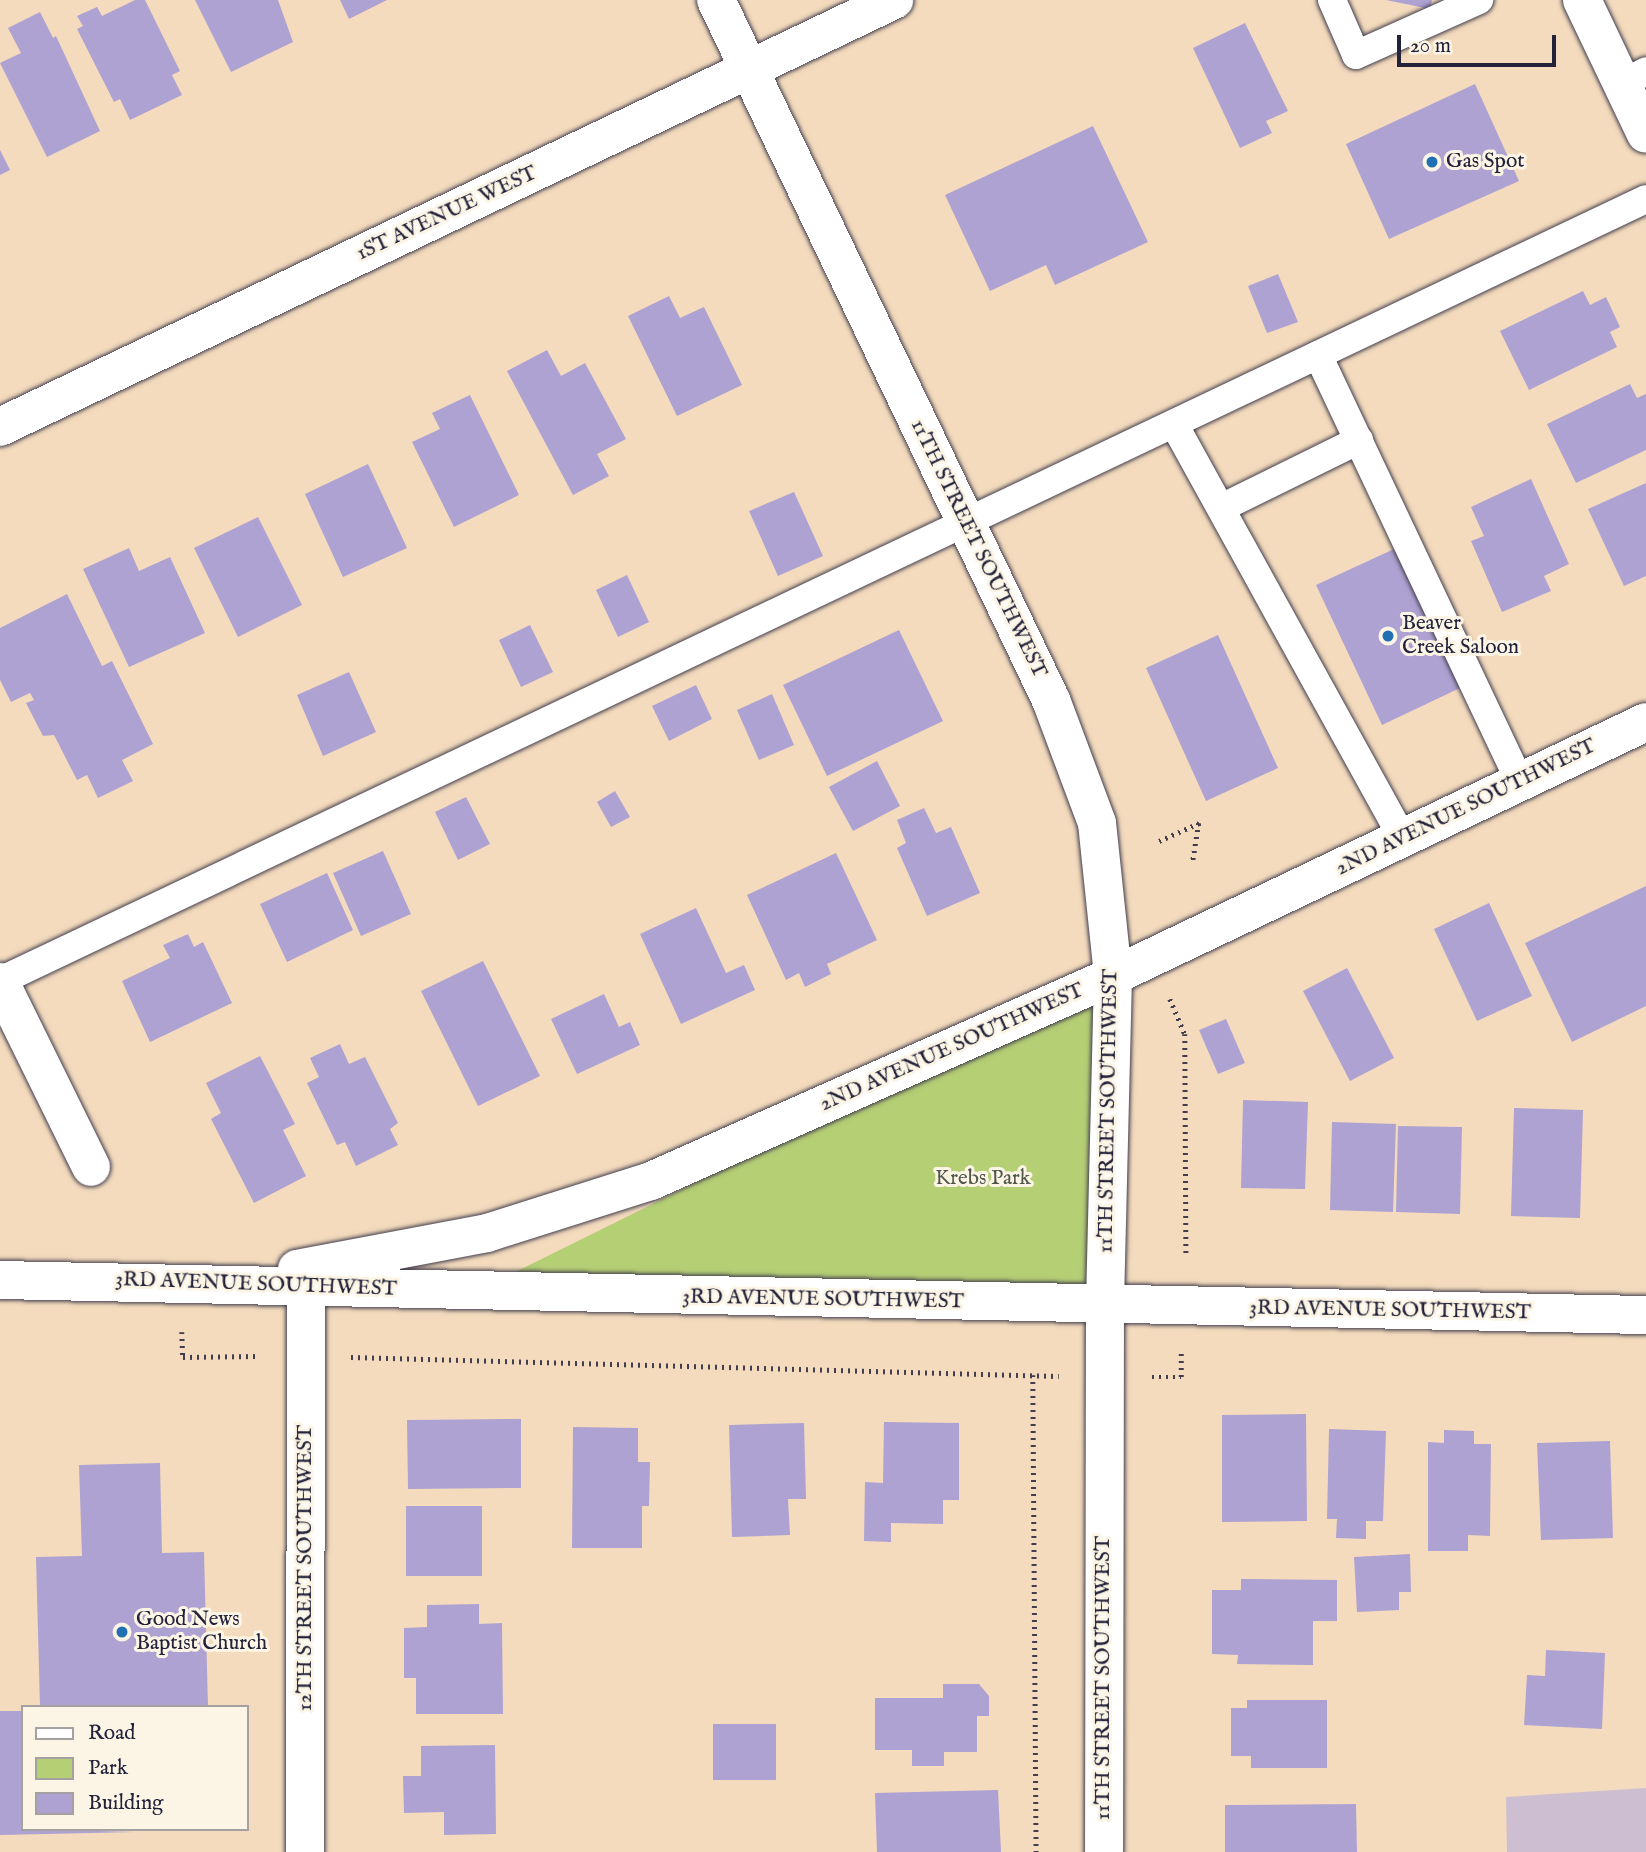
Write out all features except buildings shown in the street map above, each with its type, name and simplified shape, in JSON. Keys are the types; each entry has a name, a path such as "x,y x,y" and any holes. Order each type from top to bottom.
{"main road":[{"name":"11TH STREET SOUTHWEST","path":"716,0 964,524 1051,700 1097,823 1113,976 1105,1306 1104,1852"},
{"name":"1ST AVENUE WEST","path":"0,427 894,0"},
{"path":"1582,0 1634,77 1646,134"},
{"name":"2ND AVENUE SOUTHWEST","path":"226,1282 487,1233 651,1181 1113,976 1646,722"},
{"path":"0,981 91,1167"},
{"name":"3RD AVENUE SOUTHWEST","path":"0,1280 306,1284 473,1293 1646,1315"},
{"name":"12TH STREET SOUTHWEST","path":"305,1852 306,1284"}],"lane":[{"path":"1332,0 1356,55 1479,0"},
{"path":"0,981 1646,199"},
{"path":"1318,355 1520,782"},
{"path":"1174,424 1403,838"},
{"path":"1221,508 1359,440"}],"path":[{"path":"1159,841 1199,823 1193,862"},
{"path":"1166,988 1185,1034 1186,1262"},
{"path":"182,1328 183,1357 306,1356 1105,1377"},
{"path":"1033,1375 1036,1852"}],"shaded area":[{"path":"1646,1788 1646,1852 1507,1852 1506,1797"}],"green space":[{"name":"Krebs Park","path":"1113,976 1105,1305 473,1293"}],"place":[{"name":"Gas Spot","path":"1432,162"},
{"name":"Beaver Creek Saloon","path":"1388,636"},
{"name":"Good News Baptist Church","path":"122,1632"}]}
